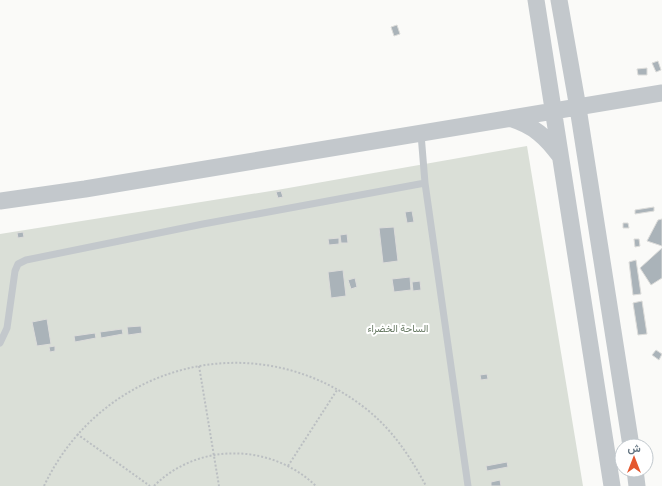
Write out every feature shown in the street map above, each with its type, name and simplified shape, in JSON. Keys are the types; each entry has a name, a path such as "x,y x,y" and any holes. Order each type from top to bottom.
{"street":[{"path":"536,0 612,486"},
{"path":"559,0 578,108 630,438"},
{"path":"0,207 8,201 662,93"},
{"path":"510,119 535,128 545,136 561,158"}],"lane":[{"path":"421,134 425,183 468,486"},
{"path":"0,343 7,328 15,271 18,264 26,260 211,222 425,183"}],"path":[{"path":"44,486 52,468 77,434 90,420 114,401 141,385 169,373 199,366 224,363 249,363 299,373 337,390 365,408 384,425 404,449 426,486"},
{"path":"199,366 219,486"},
{"path":"288,466 337,390"},
{"path":"77,434 150,486"},
{"path":"154,486 176,469 196,460 229,453 251,454 273,459 288,466 316,486"}],"green space":[{"name":"الساحة الخضراء","path":"527,146 583,486 0,486 0,234 277,190"}],"building":[{"path":"397,25 400,34 394,36 391,27"},
{"path":"658,61 661,70 656,72 652,63"},
{"path":"647,68 647,75 638,75 637,69"},
{"path":"281,191 283,197 278,198 276,192"},
{"path":"654,207 654,211 635,214 635,210"},
{"path":"412,211 414,222 407,223 405,212"},
{"path":"662,219 662,246 647,241 658,220"},
{"path":"623,223 628,223 629,228 623,228"},
{"path":"394,227 398,261 383,263 379,228"},
{"path":"23,232 24,237 18,238 17,233"},
{"path":"347,234 348,243 341,243 340,235"},
{"path":"339,238 339,244 329,245 328,239"},
{"path":"634,239 639,239 640,246 635,247"},
{"path":"662,248 662,278 651,285 640,268"},
{"path":"636,260 641,294 633,295 629,262"},
{"path":"343,270 346,296 331,298 328,272"},
{"path":"410,277 411,290 394,292 392,279"},
{"path":"355,278 357,287 351,289 348,280"},
{"path":"420,281 421,290 413,291 412,282"},
{"path":"642,301 647,334 638,335 633,303"},
{"path":"47,319 51,344 37,346 32,322"},
{"path":"141,326 142,333 128,335 127,327"},
{"path":"122,329 123,334 101,338 100,332"},
{"path":"95,333 96,338 75,342 74,336"},
{"path":"55,346 55,351 50,352 49,347"},
{"path":"656,350 662,354 659,360 652,355"},
{"path":"487,374 488,379 481,380 480,375"},
{"path":"507,462 508,467 487,471 486,466"},
{"path":"500,480 501,486 491,486 491,482"}]}
